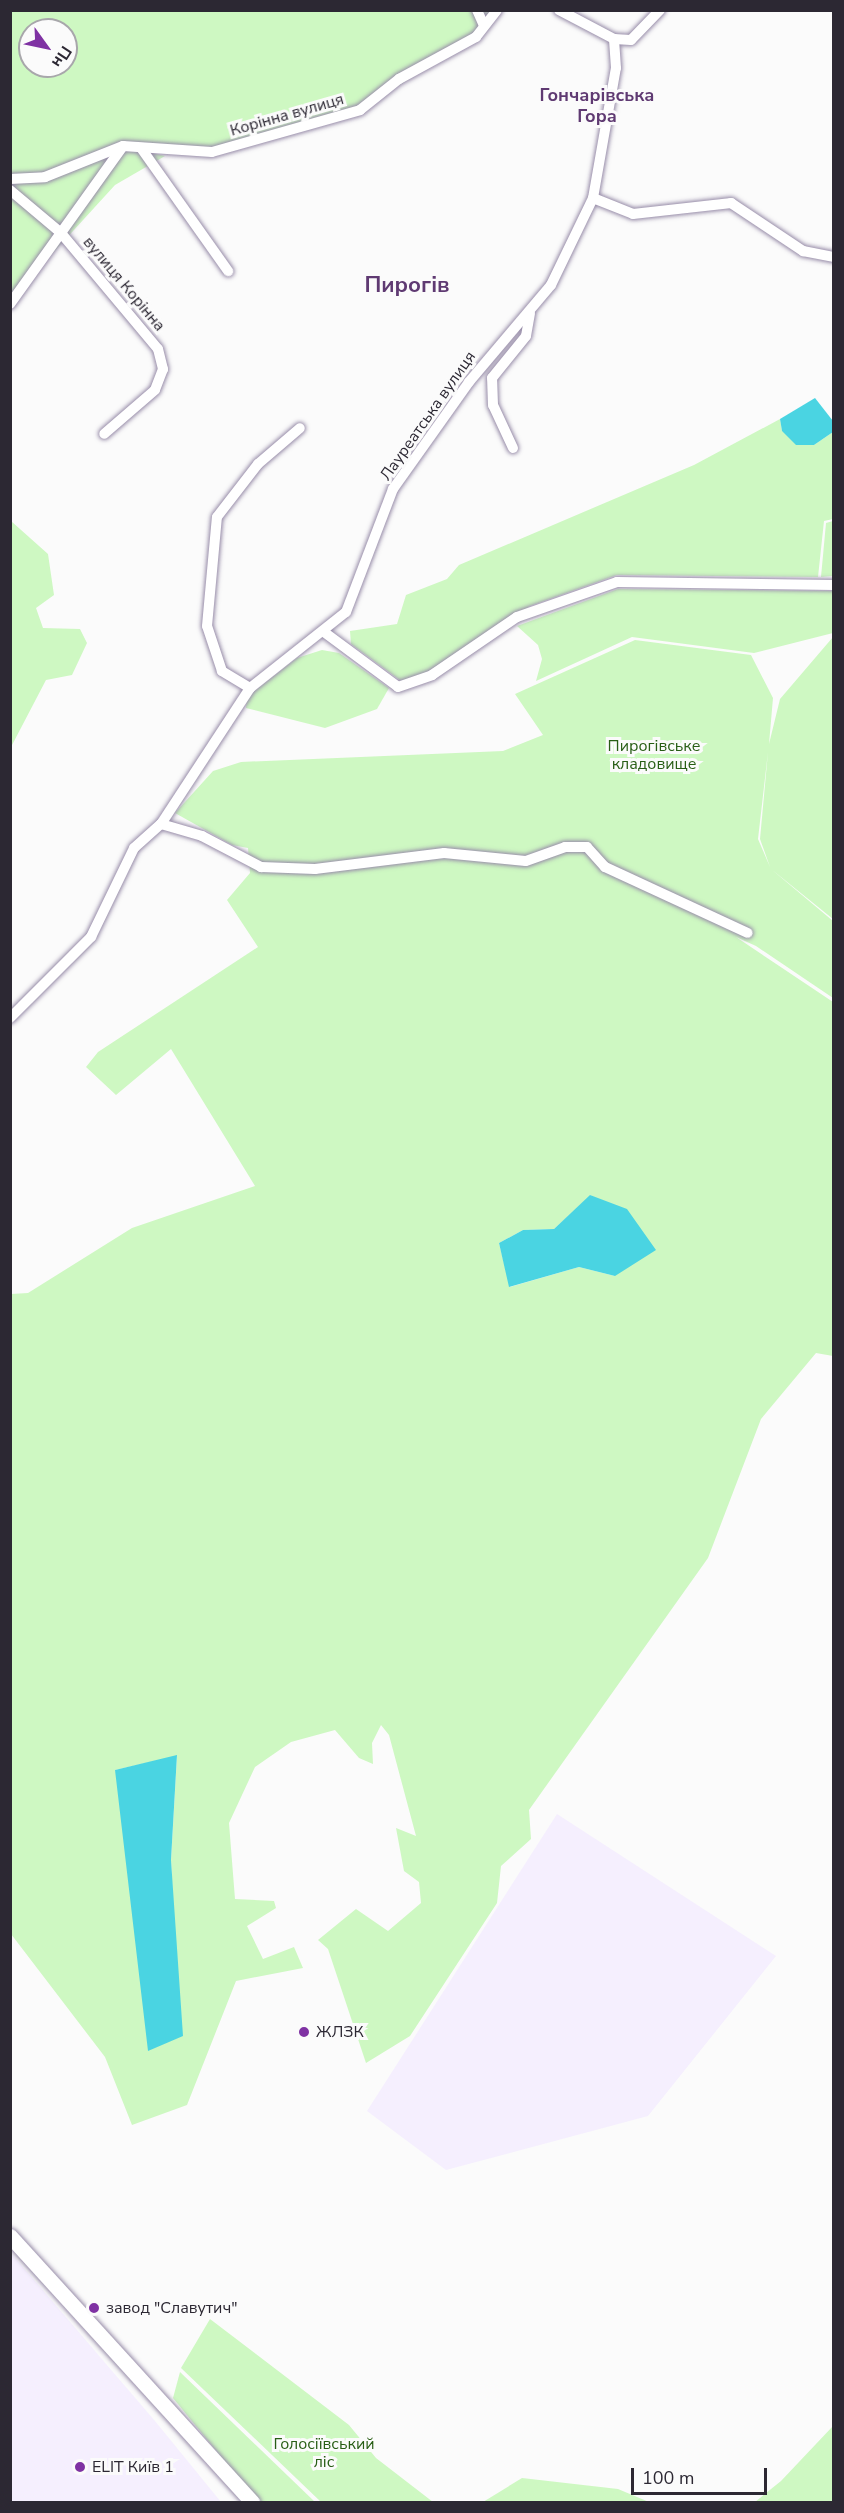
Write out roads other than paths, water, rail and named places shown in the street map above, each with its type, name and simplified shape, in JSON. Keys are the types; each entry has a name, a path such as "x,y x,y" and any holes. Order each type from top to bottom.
{"street":[{"path":"477,10 484,26"},
{"name":"Корінна вулиця","path":"123,146 212,152 360,110 484,26 497,10"},
{"path":"559,10 614,39 631,40 660,10"},
{"name":"Лауреатська вулиця","path":"10,1018 91,937 134,848 161,824 250,688 324,632 356,595 393,489 469,382 530,312 579,234 592,198 616,68 614,39"},
{"path":"10,179 45,177 123,146"},
{"path":"10,304 123,146"},
{"path":"141,148 228,271"},
{"name":"вулиця Корінна","path":"10,190 61,233 145,327 163,369 154,390 104,434"},
{"path":"592,198 633,214 720,201 803,251 834,257"},
{"path":"513,448 494,405 492,378 526,336 530,312"},
{"path":"250,688 222,670 207,626 217,517 258,464 300,428"},
{"path":"324,632 398,687 432,675 517,617 617,582 834,585"},
{"path":"161,824 202,836 261,867 315,869 444,853 526,861 565,847 587,847 605,867 747,933"},
{"path":"10,2236 252,2502"}],"water":[{"path":"815,398 833,421 833,432 814,445 796,445 782,431 780,419"},
{"path":"590,1195 627,1209 656,1250 615,1276 579,1267 509,1287 499,1243 523,1230 554,1229"},
{"path":"177,1755 171,1860 183,2036 148,2051 115,1770"}],"place":[{"name":"ЖЛЗК","path":"304,2032"},
{"name":"завод \"Славутич\"","path":"94,2308"},
{"name":"ELIT Київ 1","path":"80,2467"}],"district":[{"name":"Гончарівська Гора","path":"597,106"},
{"name":"Пирогів","path":"407,286"}],"park label":[{"name":"Пирогівське кладовище","path":"654,755"},
{"name":"Голосіївський ліс","path":"324,2453"}]}
